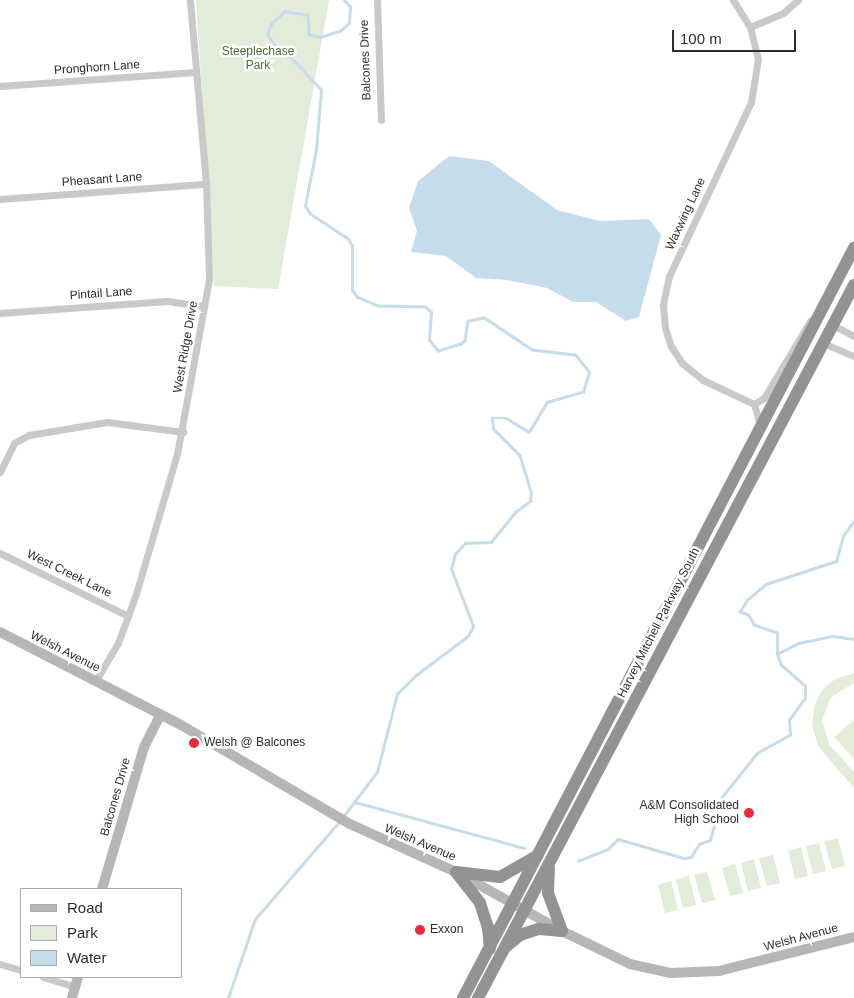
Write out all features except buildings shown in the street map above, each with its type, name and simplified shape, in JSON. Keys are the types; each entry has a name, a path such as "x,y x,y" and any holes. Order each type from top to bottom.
{"highway":[{"name":"Harvey Mitchell Parkway South","path":"463,998 490,949 518,908 760,427 854,248"},
{"name":"Harvey Mitchell Parkway South","path":"544,858 854,285"},
{"path":"456,872 500,878 544,858 548,893 562,931 539,929 526,933 504,949"},
{"path":"456,872 480,903 488,927 490,949"},
{"name":"Harvey Mitchell Parkway South","path":"478,998 504,949 518,908"}],"main road":[{"name":"Welsh Avenue","path":"0,632 160,715 350,824 456,872 562,931 640,968 682,974 731,969 854,937"},
{"name":"Balcones Drive","path":"102,888 144,747 160,715"},
{"path":"72,998 77,982"}],"street":[{"name":"West Ridge Drive","path":"95,682 118,643 128,616 183,432 204,306 209,262 206,184 190,0"},
{"name":"Balcones Drive","path":"377,0 381,120"},
{"name":"Waxwing Lane","path":"733,0 750,27 758,59 752,102 669,276 663,305 668,337 682,362 703,380 754,404"},
{"path":"750,27 783,13 798,0"},
{"name":"Pronghorn Lane","path":"0,86 195,72"},
{"name":"Pheasant Lane","path":"0,199 206,184"},
{"path":"760,427 754,404 764,398 799,336 827,298"},
{"name":"Pintail Lane","path":"0,313 167,301 204,306"},
{"path":"833,325 854,336"},
{"path":"823,343 854,356"},
{"path":"0,472 14,443 29,435 118,422 183,432"},
{"name":"West Creek Lane","path":"0,553 128,616"},
{"path":"0,964 20,970"},
{"path":"50,978 77,982"}],"green space":[{"name":"Steeplechase Park","path":"196,0 329,0 278,289 214,286"},
{"path":"854,673 854,683 831,697 822,720 829,744 854,772 854,788 818,746 812,725 815,704 823,689 835,679"},
{"path":"854,720 854,759 834,737"},
{"path":"838,838 845,866 832,869 824,841"},
{"path":"819,843 826,871 813,874 806,846"},
{"path":"801,847 808,876 795,879 788,851"},
{"path":"773,855 780,883 767,886 759,858"},
{"path":"754,859 761,888 748,891 741,863"},
{"path":"735,864 743,893 730,896 722,868"},
{"path":"707,872 715,900 702,903 694,875"},
{"path":"689,876 696,905 683,908 676,880"},
{"path":"671,881 678,910 665,913 658,885"}],"water":[{"path":"449,156 489,161 557,210 600,221 649,219 661,235 639,317 626,321 596,302 573,302 547,288 507,280 476,278 446,256 411,252 417,231 409,208 418,181"}],"waterway":[{"path":"342,818 377,772 397,694 416,675 468,636 473,626 451,569 455,554 465,543 491,542 515,512 530,501 531,493 520,456 493,429 492,418 506,418 529,432 547,402 583,392 589,372 575,355 532,350 484,318 468,321 465,341 461,344 438,351 429,340 431,312 425,307 378,306 357,297 352,290 352,246 348,239 310,214 305,206 316,150 321,90 291,58 279,52 267,35 271,24 285,11 308,15 309,34 320,37 340,31 349,23 350,7 344,0"},
{"path":"578,861 608,849 618,839 684,858 691,857 699,844 710,840 722,797 757,753 790,735 789,720 805,698 805,686 781,665 777,654 777,633 754,625 748,615 740,612 747,600 766,584 836,561 843,536 854,521"},
{"path":"777,654 799,643 833,636 854,639"},
{"path":"355,802 524,848"},
{"path":"228,998 255,919 339,822"}],"place":[{"name":"Welsh @ Balcones","path":"194,743"},
{"name":"A&M Consolidated High School","path":"749,813"},
{"name":"Exxon","path":"420,930"}]}
